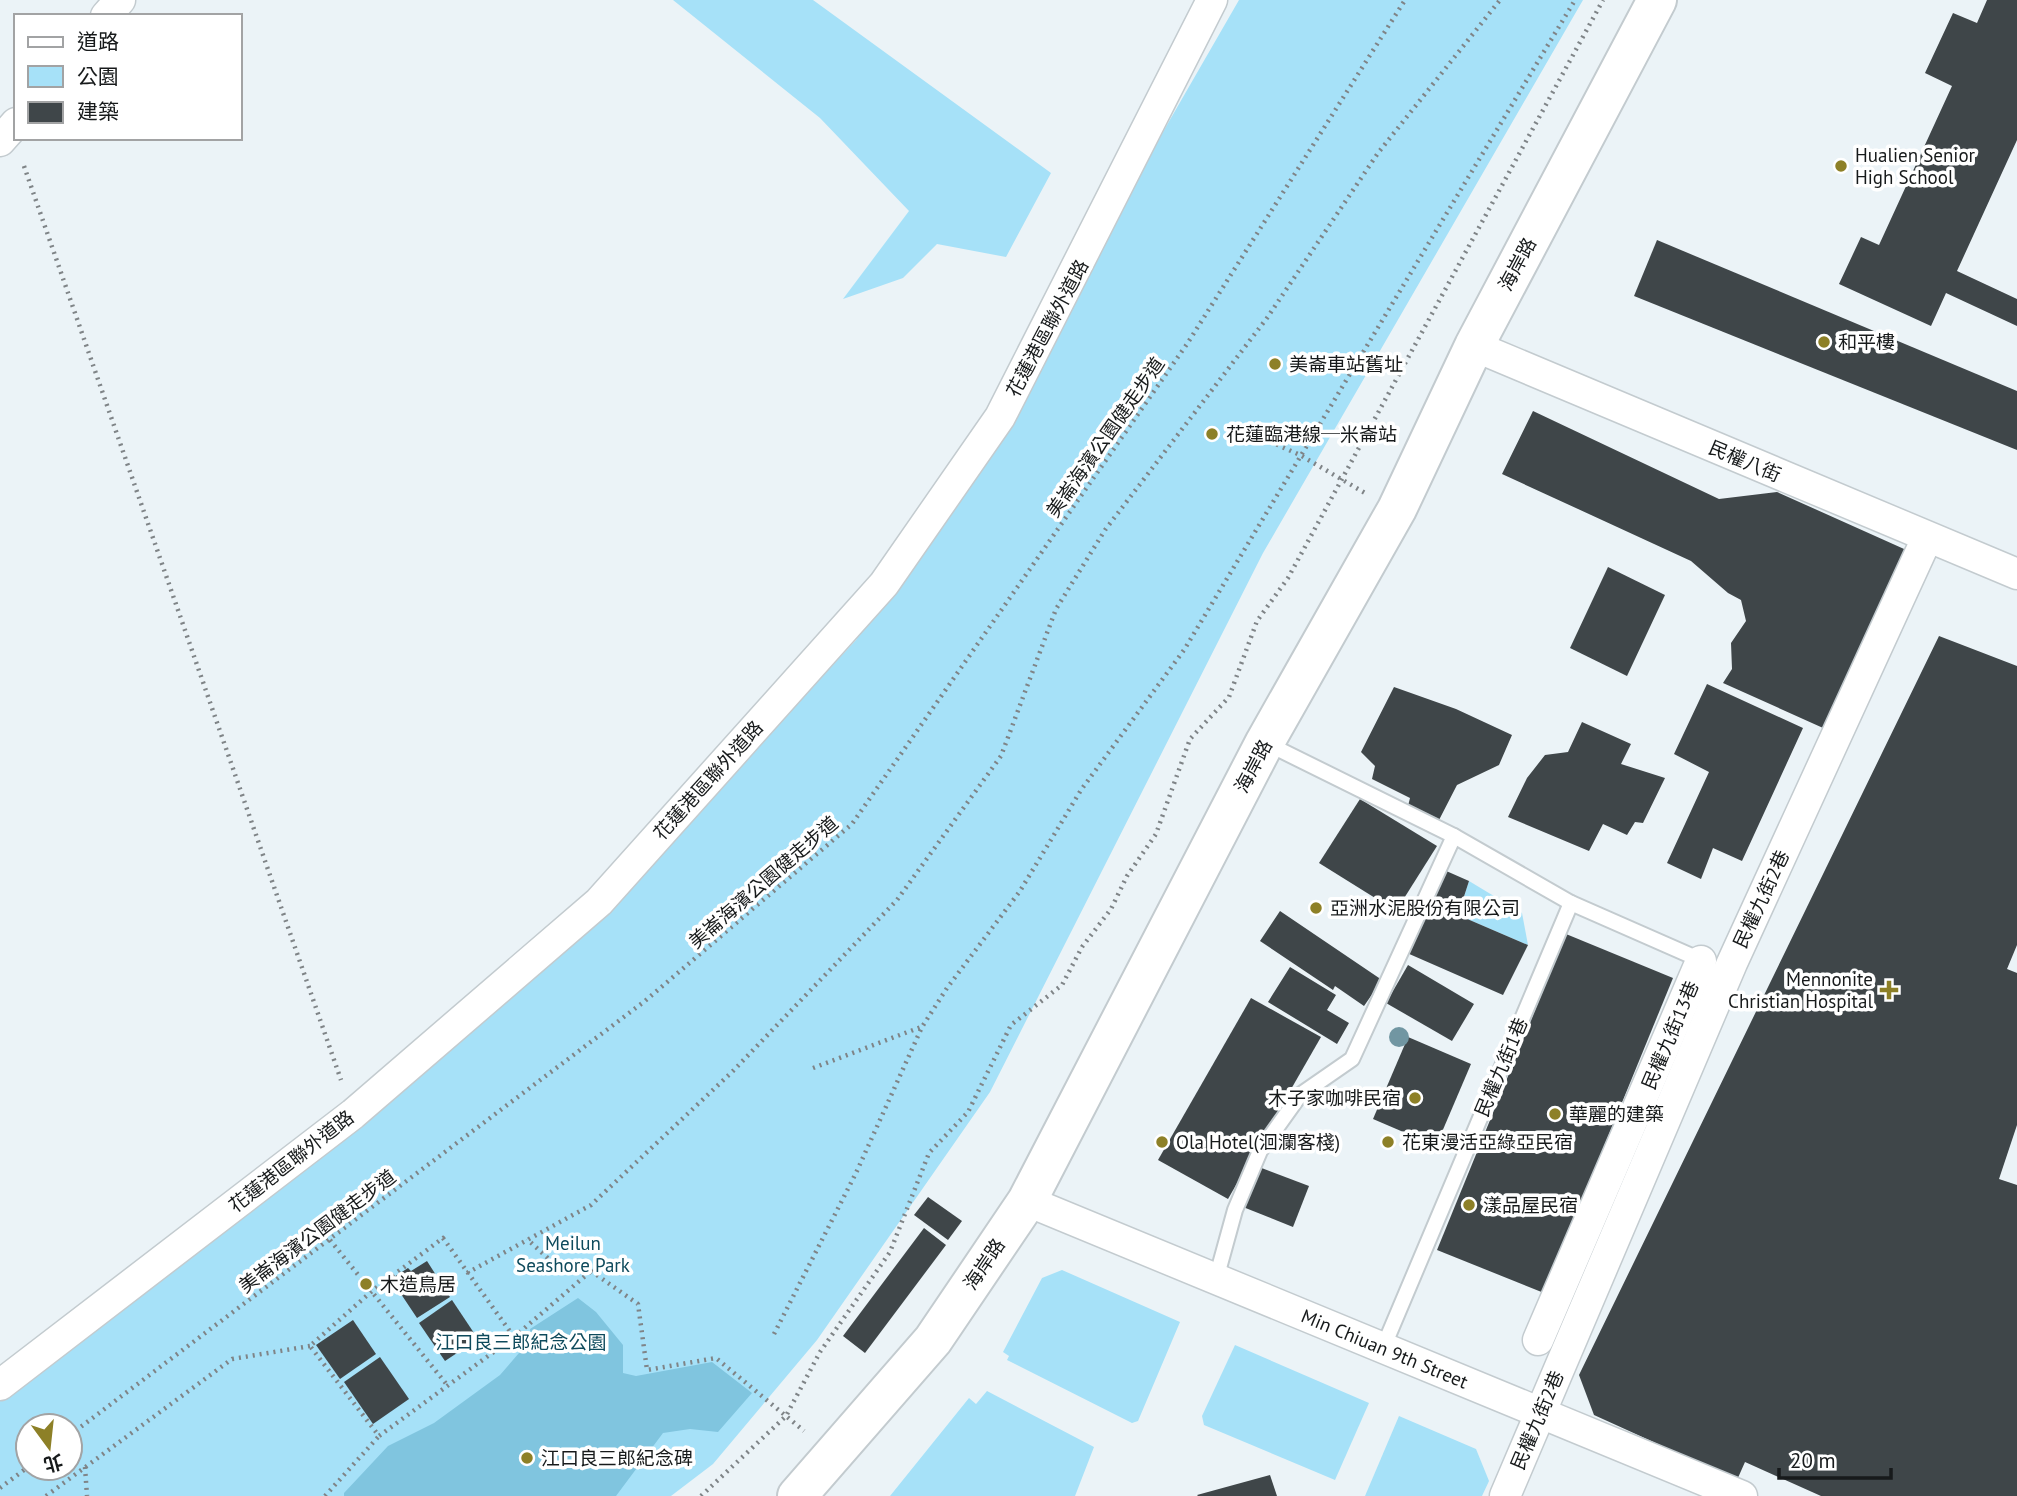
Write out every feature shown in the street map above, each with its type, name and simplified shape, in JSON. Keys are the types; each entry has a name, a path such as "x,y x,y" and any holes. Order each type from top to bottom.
{"main road":[{"name":"海岸路","path":"797,1496 834,1457 933,1340 1027,1201 1265,743 1397,509 1474,346 1657,0"}],"street":[{"path":"108,14 120,0"},
{"name":"花蓮港區聯外道路","path":"0,1385 353,1114 599,902 884,584 1000,417 1212,0"},
{"name":"民權八街","path":"1474,346 2017,575"},
{"name":"民權九街2巷","path":"1505,1496 1732,963 1927,538"},
{"name":"民權九街13巷","path":"1538,1340 1701,961"},
{"name":"Min Chiuan 9th Street","path":"1027,1201 1742,1496"}],"lane":[{"path":"1265,743 1454,836 1571,903 1701,961 1732,963"},
{"path":"1216,1279 1235,1210 1260,1151 1300,1095 1352,1059 1454,836"},
{"name":"民權九街1巷","path":"1383,1348 1571,903"}],"path":[{"name":"美崙海濱公園健走步道","path":"84,1424 645,1001 852,824 1187,344 1405,0"},
{"path":"467,1272 591,1205 733,1071 897,900 1001,756 1056,609 1105,530 1267,318 1378,153 1500,0"},
{"path":"774,1335 856,1172 922,1027 947,988 1020,891 1081,790 1184,650 1300,455 1356,369 1575,0"},
{"path":"701,1496 786,1416 820,1352 890,1252 929,1153 968,1112 1011,1026 1062,985 1082,947 1111,909 1127,876 1156,834 1190,740 1229,697 1257,621 1288,578 1603,0"},
{"path":"9,131 353,1114"},
{"path":"1251,433 1300,455 1397,509"},
{"path":"814,1068 922,1027"},
{"path":"46,1496 232,1359 310,1346 372,1292 443,1238 514,1337"},
{"path":"526,1238 551,1261 591,1271 638,1304 648,1370 716,1358 834,1457"},
{"path":"329,1239 448,1386"},
{"path":"325,1496 379,1436 514,1337 591,1271"},
{"path":"310,1346 379,1436"},
{"path":"85,1467 87,1496"}],"green space":[{"path":"673,0 813,0 1051,173 1006,257 937,244 903,278 843,299 909,211 820,118"},
{"name":"Meilun Seashore Park","path":"1239,0 1583,0 1263,553 990,1092 817,1340 713,1464 671,1496 0,1496 0,1400 264,1196 609,906 856,640 1028,366"},
{"path":"1469,881 1522,913 1528,945 1458,915"},
{"path":"1062,1270 1180,1322 1138,1421 1132,1423 1007,1360 1009,1356 1003,1352 1042,1278"},
{"path":"1235,1345 1369,1403 1335,1480 1204,1425 1202,1416"},
{"path":"987,1391 1094,1447 1075,1496 890,1496 969,1398 976,1404"},
{"path":"1399,1416 1476,1449 1489,1481 1482,1496 1365,1496"}],"shaded area":[{"path":"578,1298 596,1312 623,1345 623,1373 636,1376 712,1362 752,1393 718,1432 690,1429 663,1433 616,1496 344,1496 388,1446 434,1423 500,1375 531,1339 530,1329"}],"building":[{"path":"1987,0 2017,0 2017,140 1957,271 2017,299 2017,326 1946,293 1931,326 1839,284 1861,237 1879,245 1952,86 1925,73 1953,13 1977,23"},
{"name":"和平樓","path":"1657,240 2017,391 2017,450 1634,296"},
{"path":"1533,411 1719,499 1777,492 1913,553 1832,732 1723,683 1732,669 1731,643 1746,621 1741,600 1728,593 1691,561 1502,474"},
{"path":"1608,567 1665,595 1627,676 1570,648"},
{"name":"Mennonite Christian Hospital","path":"1939,636 2017,666 2017,945 2007,969 2017,973 2017,1125 1999,1179 2017,1185 2017,1496 1821,1496 1745,1462 1737,1480 1594,1415 1579,1375"},
{"path":"1707,684 1803,728 1742,861 1713,848 1701,879 1667,863 1709,772 1674,754"},
{"path":"1394,687 1456,709 1512,735 1499,765 1457,785 1439,820 1408,806 1410,798 1372,779 1375,766 1361,752"},
{"path":"1582,722 1631,744 1621,764 1665,778 1643,823 1635,822 1627,835 1603,824 1589,851 1508,817 1527,778 1545,755 1568,752"},
{"path":"1360,799 1437,846 1396,911 1319,863"},
{"path":"1444,870 1469,881 1458,915 1528,945 1503,995 1407,953"},
{"path":"1280,911 1382,980 1364,1006 1335,986 1333,990 1260,941"},
{"name":"華麗的建築","path":"1566,934 1673,978 1544,1293 1437,1250"},
{"path":"1408,965 1474,1004 1452,1041 1386,1003"},
{"path":"1290,967 1336,995 1327,1010 1349,1023 1337,1044 1268,1002"},
{"path":"1251,998 1321,1037 1228,1199 1158,1160"},
{"path":"1408,1037 1471,1064 1436,1146 1373,1119"},
{"path":"1259,1167 1309,1186 1293,1227 1243,1207"},
{"path":"928,1197 962,1221 948,1240 914,1215"},
{"path":"924,1228 946,1245 865,1353 843,1336"},
{"path":"427,1261 450,1297 417,1318 391,1279 408,1268 411,1271"},
{"path":"452,1300 478,1339 445,1361 419,1323"},
{"path":"353,1320 376,1354 340,1379 316,1345"},
{"path":"380,1357 409,1399 373,1424 344,1382"},
{"path":"1270,1475 1277,1496 1197,1495"}],"place":[{"name":"Hualien Senior High School","path":"1841,166"},
{"name":"和平樓","path":"1824,342"},
{"name":"美崙車站舊址","path":"1275,364"},
{"name":"花蓮臨港線─米崙站","path":"1212,434"},
{"name":"亞洲水泥股份有限公司","path":"1316,908"},
{"name":"Mennonite Christian Hospital","path":"1889,990"},
{"name":"木子家咖啡民宿","path":"1415,1098"},
{"name":"華麗的建築","path":"1555,1114"},
{"name":"Ola Hotel(洄瀾客棧)","path":"1162,1142"},
{"name":"花東漫活亞綠亞民宿","path":"1388,1142"},
{"name":"漾品屋民宿","path":"1469,1205"},
{"name":"木造鳥居","path":"366,1284"},
{"name":"江口良三郎紀念碑","path":"527,1458"}],"park label":[{"name":"江口良三郎紀念公園","path":"521,1342"}]}
